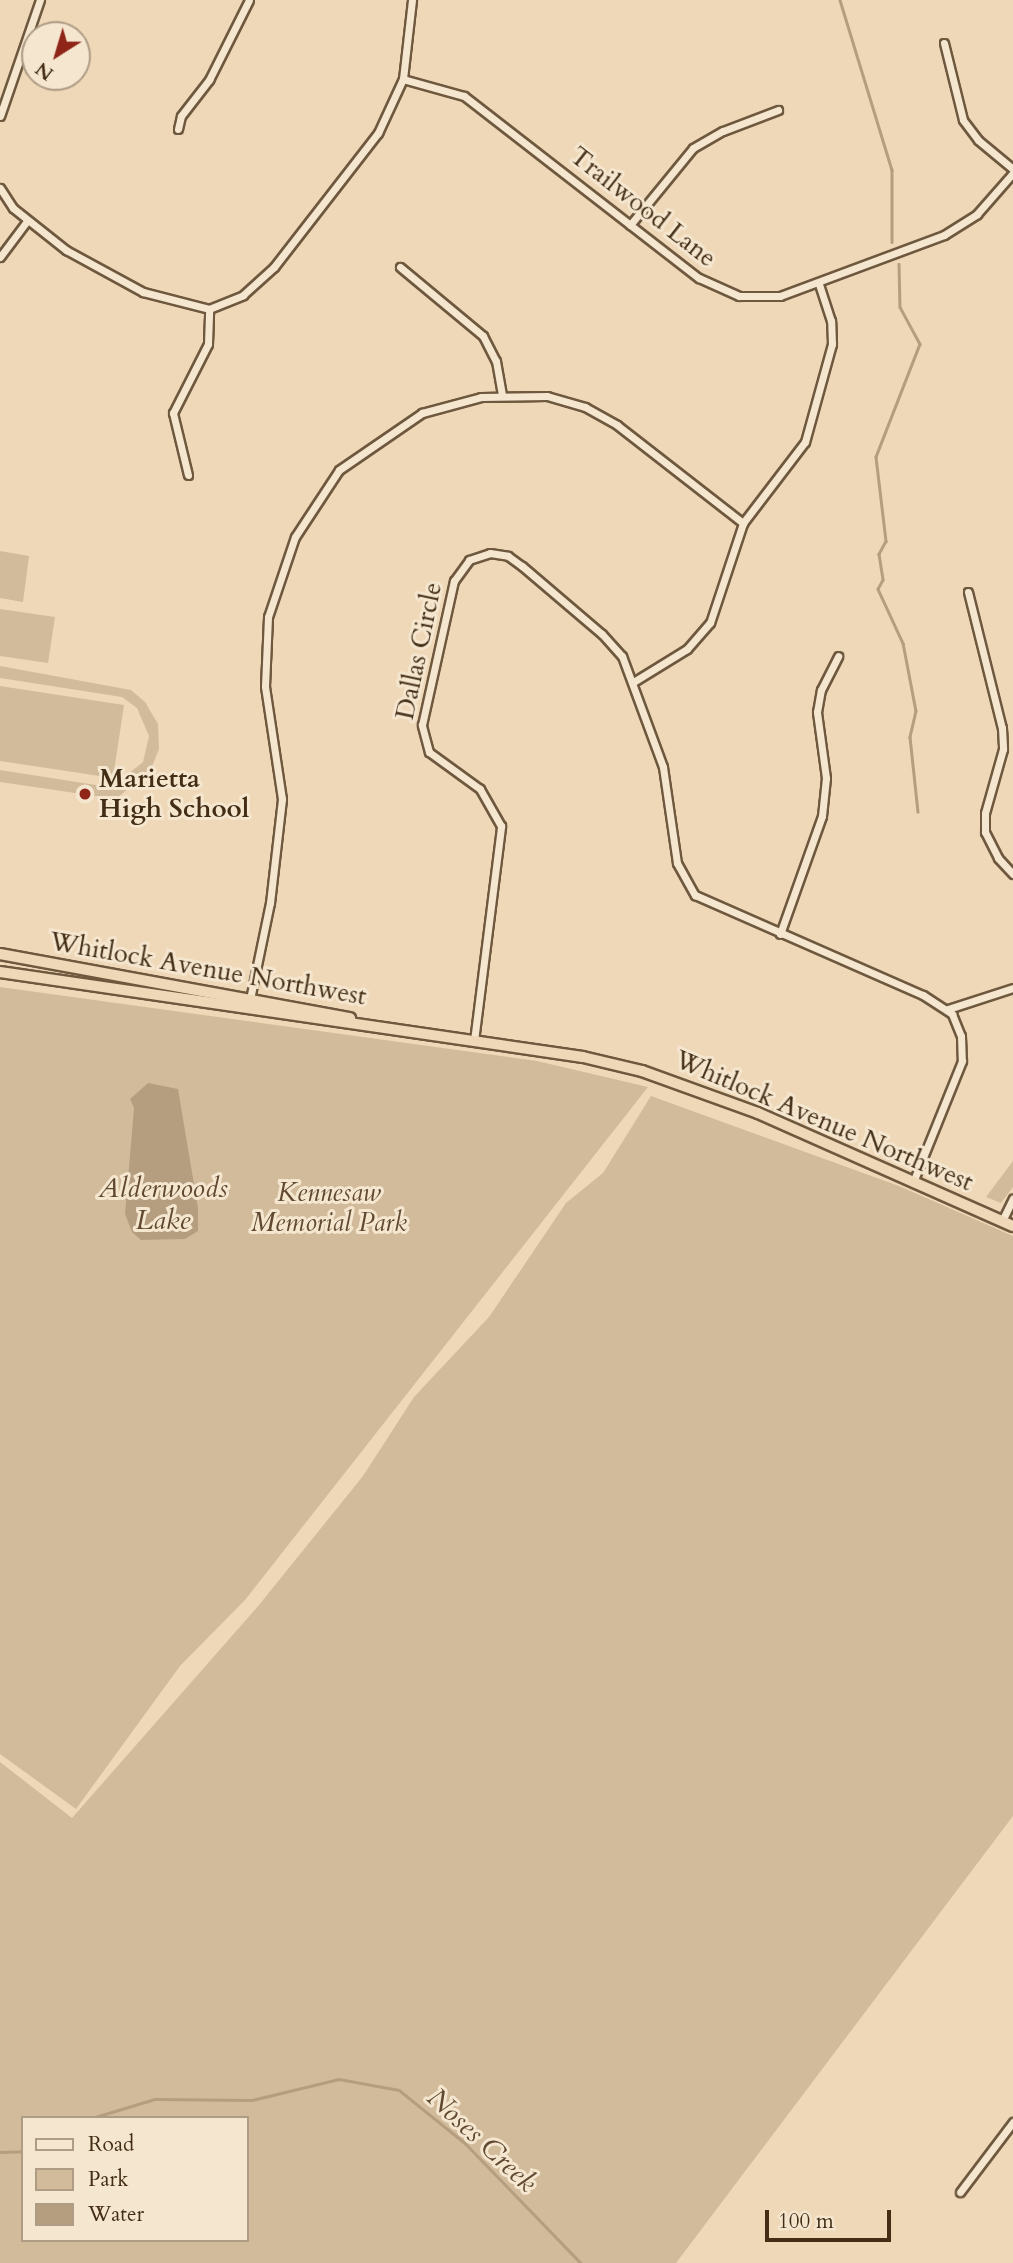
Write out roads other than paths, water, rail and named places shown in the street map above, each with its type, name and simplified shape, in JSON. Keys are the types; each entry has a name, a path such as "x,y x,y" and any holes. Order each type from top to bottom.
{"highway":[{"name":"Whitlock Avenue Northwest","path":"0,954 248,1005"},
{"name":"Whitlock Avenue Northwest","path":"0,972 248,1005 583,1057 673,1080 1008,1223"}],"street":[{"path":"0,116 40,0"},
{"path":"178,129 181,116 209,80 249,0"},
{"path":"0,188 27,220 107,275 143,292 209,309 243,295 274,267 371,144 403,79 412,0"},
{"path":"944,43 963,120 978,140 1013,171"},
{"name":"Trailwood Lane","path":"403,79 464,96 699,278 727,293 770,297 819,283 955,229 987,205 1013,171"},
{"path":"630,225 693,148 723,131 778,110"},
{"path":"0,257 27,220"},
{"path":"400,267 483,336 496,361 502,395"},
{"path":"635,681 687,649 710,623 743,523 793,459 808,432 832,344 831,321 819,283"},
{"path":"188,475 173,413 208,344 209,309"},
{"path":"248,1005 270,904 282,799 265,686 266,637 272,600 295,537 325,487 352,459 422,413 502,395 547,396 602,415 743,523"},
{"name":"Dallas Circle","path":"474,1041 501,856 501,826 486,795 438,761 422,732 461,569 482,554 508,556 611,642 635,681 663,767 677,863 685,882 707,902 948,1009"},
{"path":"968,592 1002,728 1003,749 985,813 985,832 998,858 1013,874"},
{"path":"780,933 822,816 826,778 817,712 821,690 838,656"},
{"path":"914,1182 962,1061 961,1036 948,1009 1013,988"},
{"path":"1008,1223 1013,1198"},
{"path":"960,2192 1013,2122"}],"water":[{"name":"Alderwoods Lake","path":"148,1083 178,1089 198,1208 198,1231 185,1239 141,1240 132,1232 125,1214 134,1108 130,1099"}],"waterway":[{"path":"840,0 892,170 892,242"},
{"path":"899,264 900,307 920,344 876,457 886,541 879,554 883,580 878,589 903,643 916,711 910,737 918,812"},
{"name":"Noses Creek","path":"99,2116 155,2099 252,2100 339,2079 399,2090 465,2143 581,2263"},
{"name":"Noses Creek","path":"0,2152 21,2151"}],"place":[{"name":"Marietta High School","path":"85,794"}],"park label":[{"name":"Kennesaw Memorial Park","path":"329,1208"}]}
